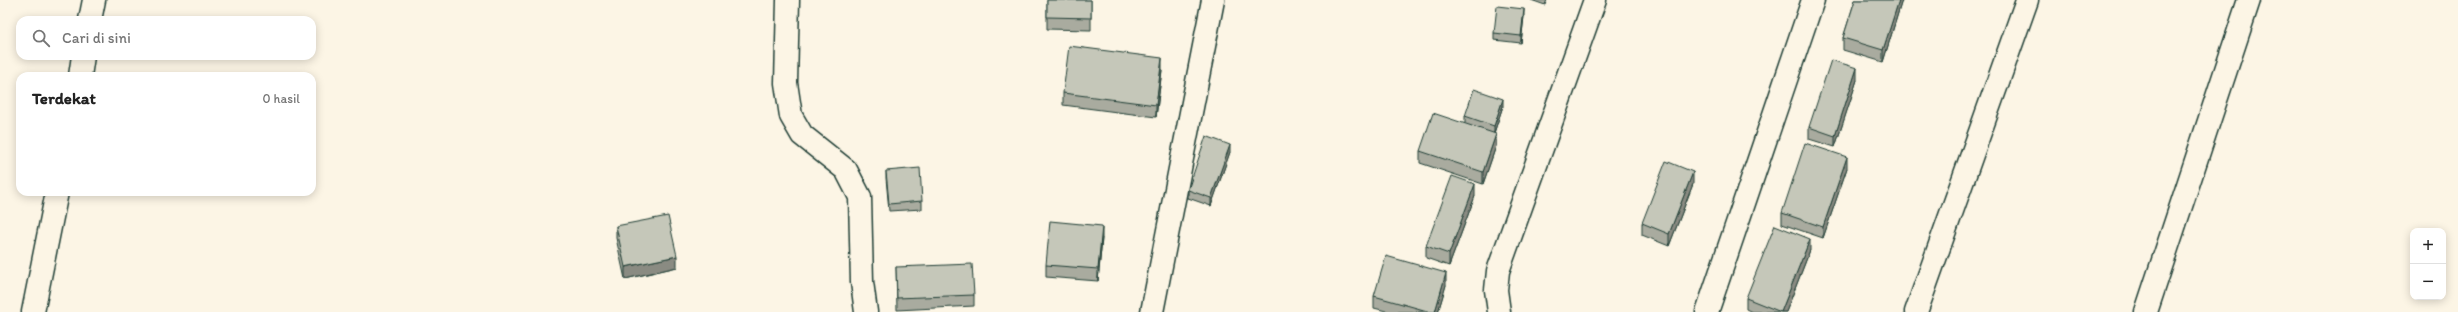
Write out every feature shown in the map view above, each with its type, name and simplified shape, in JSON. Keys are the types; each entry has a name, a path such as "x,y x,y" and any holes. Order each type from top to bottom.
{"street":[{"path":"91,16 94,0"},
{"path":"788,0 786,83 791,116 802,135 846,170 860,197 862,282 866,312"},
{"path":"1152,312 1213,0"},
{"path":"1499,312 1496,290 1498,271 1595,0"},
{"path":"1707,312 1813,0"},
{"path":"1916,312 2027,0"},
{"path":"2146,312 2249,0"},
{"path":"81,72 82,60"},
{"path":"32,312 57,196"}],"building":[{"path":"1047,0 1091,0 1091,18 1047,17"},
{"path":"1855,0 1899,0 1883,50 1843,38"},
{"path":"1497,6 1524,9 1521,36 1494,33"},
{"path":"1069,46 1162,58 1156,105 1063,93"},
{"path":"1831,60 1857,68 1835,136 1809,127"},
{"path":"1474,89 1503,99 1494,126 1465,116"},
{"path":"1433,113 1496,134 1483,172 1420,151"},
{"path":"1206,136 1230,145 1211,198 1188,190"},
{"path":"1805,143 1847,157 1823,227 1782,213"},
{"path":"1666,161 1693,172 1669,234 1642,223"},
{"path":"920,168 922,201 889,204 886,171"},
{"path":"1452,176 1475,184 1449,254 1426,246"},
{"path":"668,216 677,256 625,267 616,226"},
{"path":"1050,221 1102,226 1098,269 1046,265"},
{"path":"1775,225 1810,239 1781,312 1746,298"},
{"path":"1386,256 1446,273 1435,312 1374,296"},
{"path":"972,264 974,295 897,298 896,267"}]}
